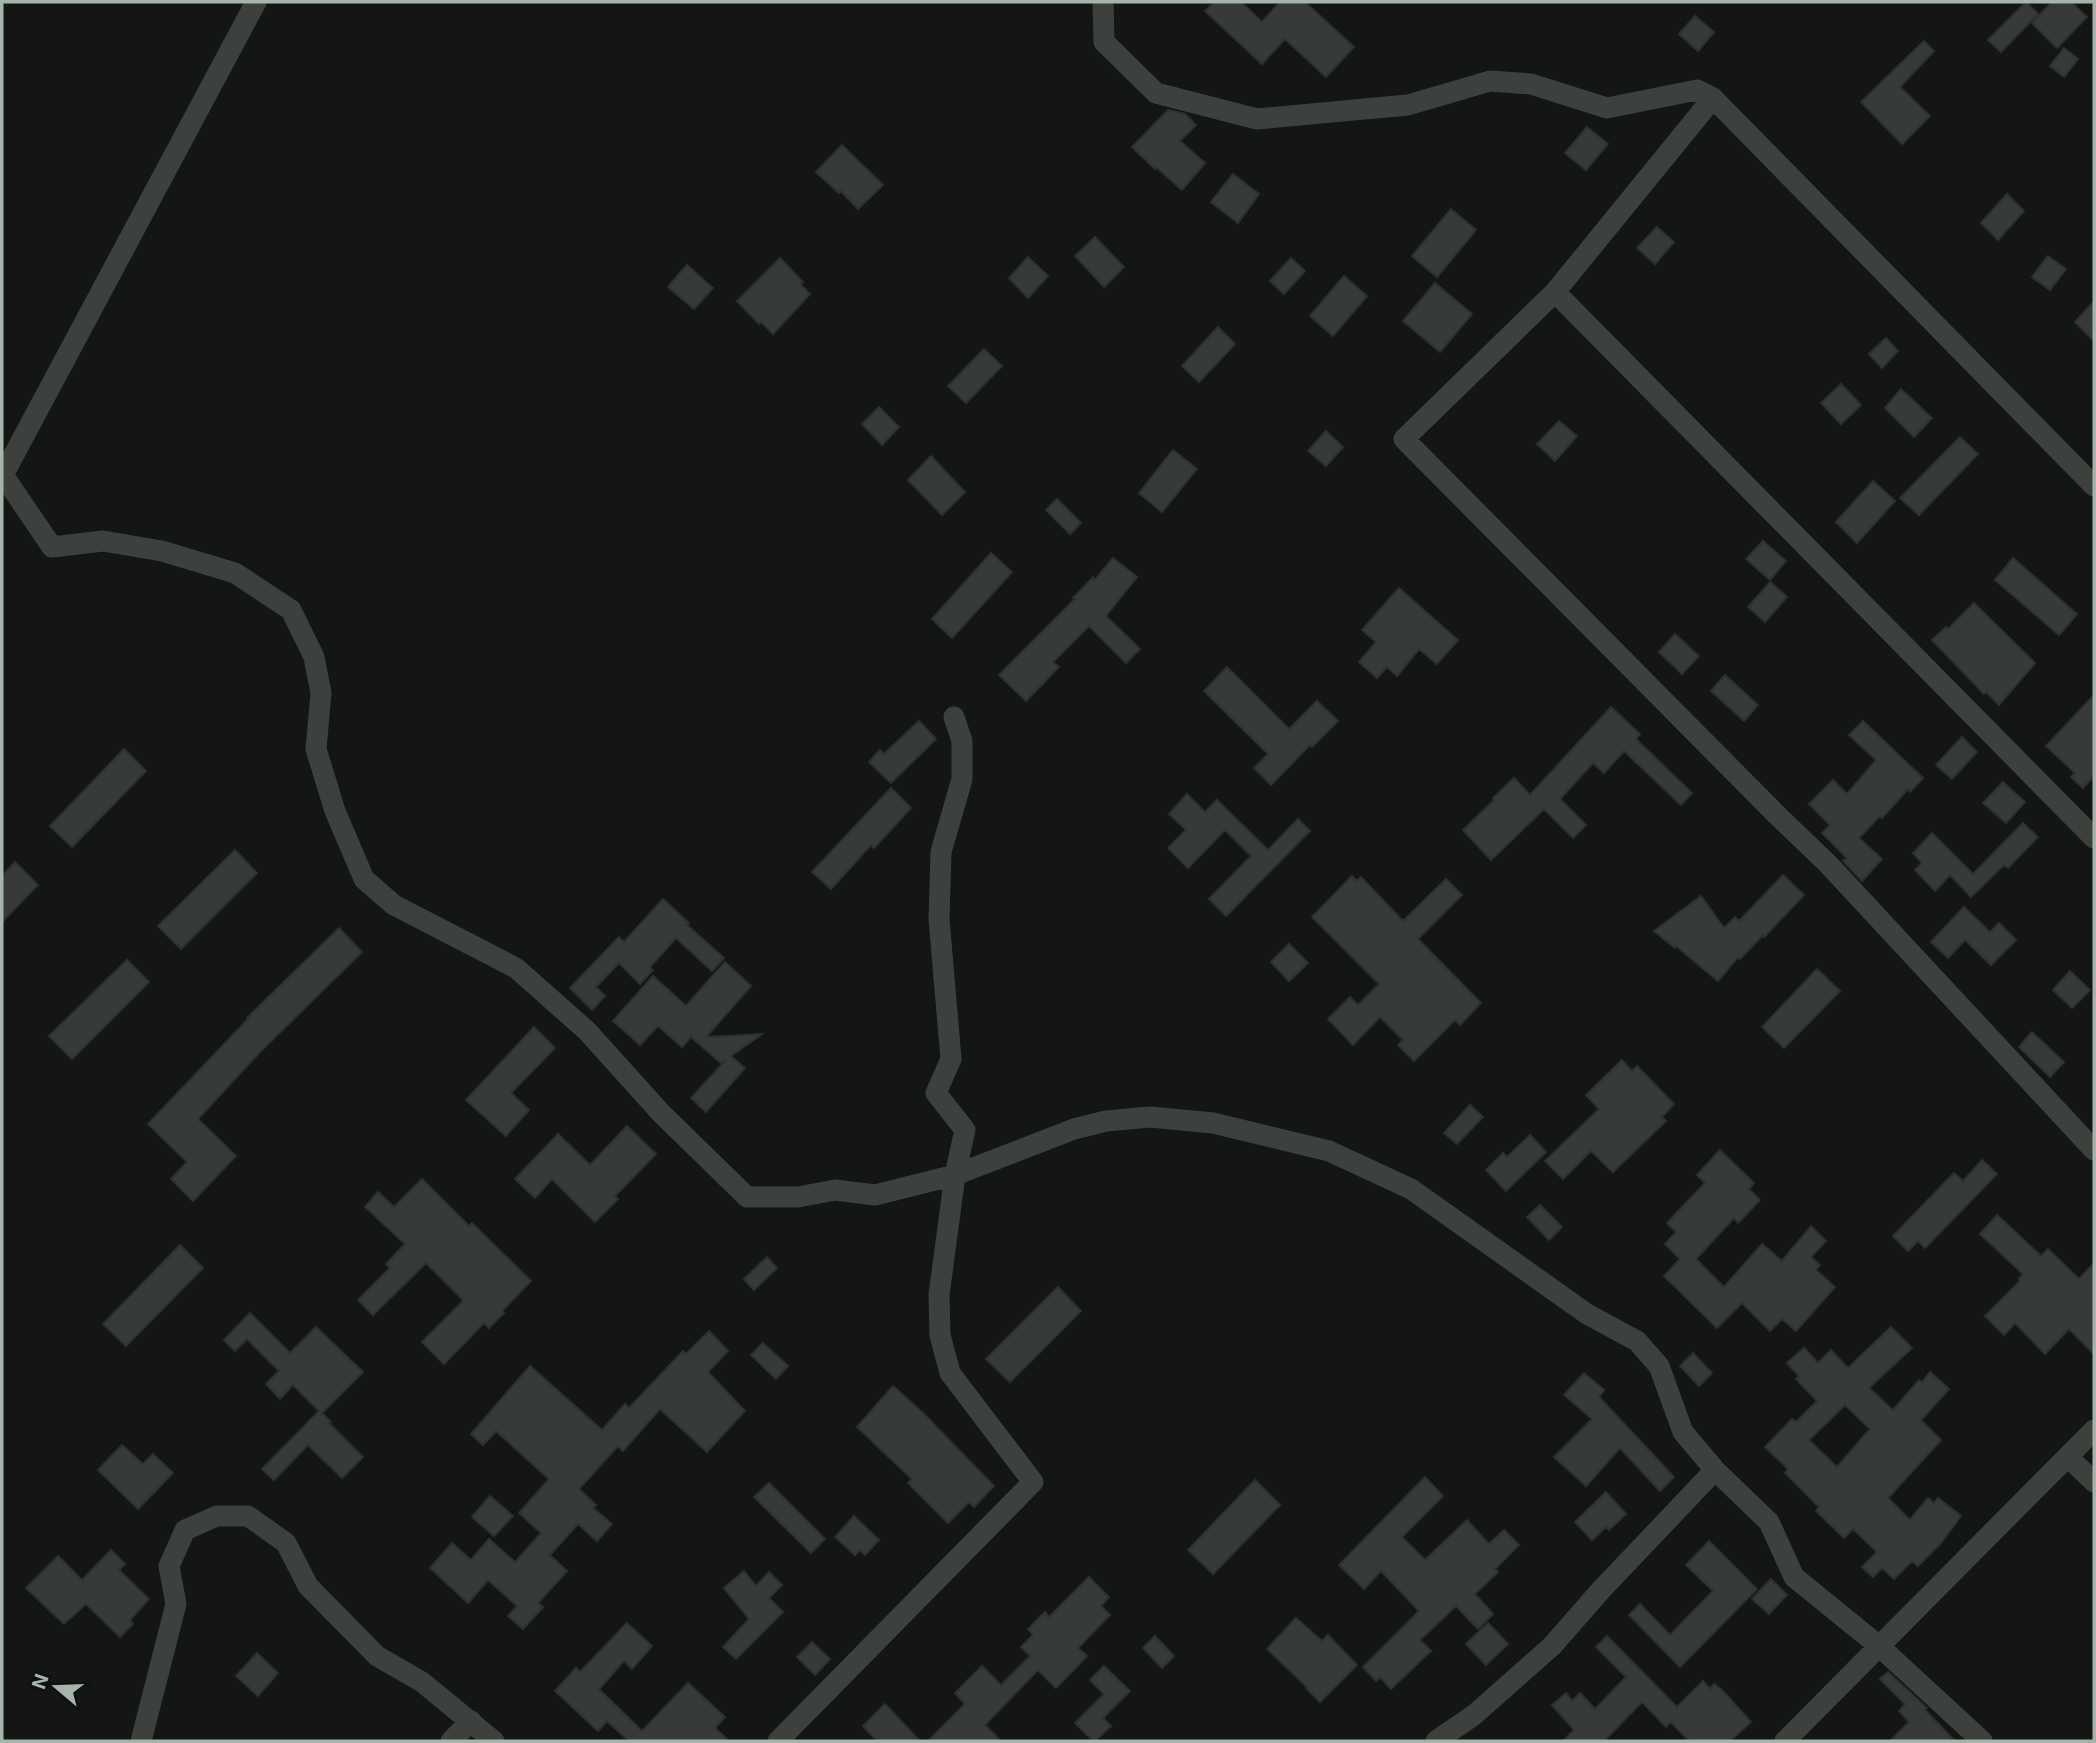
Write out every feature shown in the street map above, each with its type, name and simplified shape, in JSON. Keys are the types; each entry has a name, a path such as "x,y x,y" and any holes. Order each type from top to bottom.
{"street":[{"path":"256,2 2,476 52,547 103,541 162,551 236,573 291,610 314,657 321,693 316,750 335,811 364,879 394,905 516,968 587,1031 661,1113 747,1197 798,1197 835,1190 875,1195 956,1175 1074,1129 1106,1121 1150,1117 1213,1123 1329,1151 1411,1189 1587,1314 1637,1341 1659,1366 1683,1432 1715,1470 1769,1522 1794,1577 1879,1646 1982,1741"},
{"path":"1103,2 1104,42 1156,93 1257,119 1408,105 1490,80 1531,85 1607,108 1696,89 1713,98 2094,486"},
{"path":"1713,98 1555,292 1404,439 1828,864 2094,1150"},
{"path":"1555,292 2094,838"},
{"path":"778,1741 1032,1482 950,1373 940,1335 939,1295 965,1130 936,1093 951,1059 939,919 941,852 962,779 962,741 954,718"},
{"path":"1785,1741 2094,1430"},
{"path":"2068,1457 2094,1482"},
{"path":"1436,1741 1474,1715 1552,1646 1601,1590 1715,1470"},
{"path":"141,1741 176,1604 169,1566 185,1530 217,1516 248,1516 286,1544 309,1586 377,1656 422,1682 494,1741"},
{"path":"451,1741 471,1721"}],"building":[{"path":"1214,2 1241,2 1262,22 1280,2 1305,2 1354,47 1326,77 1285,39 1262,64 1205,11"},
{"path":"2026,2 2038,14 2001,52 1988,40"},
{"path":"2052,2 2071,2 2087,17 2057,48 2032,23"},
{"path":"1695,16 1714,32 1698,51 1679,34"},
{"path":"1924,41 1934,51 1900,87 1930,116 1902,144 1861,102"},
{"path":"2064,48 2078,59 2064,77 2050,66"},
{"path":"1168,110 1185,114 1196,125 1180,141 1205,163 1182,190 1132,147"},
{"path":"1587,127 1608,144 1586,170 1565,153"},
{"path":"842,145 883,185 858,209 841,191 839,193 816,172"},
{"path":"1233,174 1259,194 1238,223 1211,202"},
{"path":"2007,194 2024,211 1998,240 1981,223"},
{"path":"1451,209 1476,230 1437,277 1412,256"},
{"path":"1657,227 1674,242 1655,264 1637,248"},
{"path":"1095,237 1124,267 1104,287 1075,256"},
{"path":"2048,256 2066,269 2050,290 2032,277"},
{"path":"1028,257 1048,276 1028,298 1009,278"},
{"path":"780,258 803,282 800,284 810,294 773,334 737,301"},
{"path":"1291,258 1305,271 1284,294 1270,281"},
{"path":"687,265 713,288 694,309 668,287"},
{"path":"1344,276 1367,296 1333,336 1310,316"},
{"path":"1435,283 1472,314 1440,352 1403,321"},
{"path":"2094,301 2094,341 2075,322"},
{"path":"1218,327 1235,344 1199,382 1182,366"},
{"path":"1886,338 1898,351 1882,368 1869,354"},
{"path":"984,349 1002,366 966,403 948,386"},
{"path":"1841,384 1861,405 1841,424 1821,403"},
{"path":"1901,389 1932,418 1914,437 1885,408"},
{"path":"879,407 899,427 882,445 862,424"},
{"path":"1559,421 1577,436 1555,461 1537,444"},
{"path":"1326,431 1343,447 1326,466 1308,451"},
{"path":"1960,437 1978,454 1919,515 1900,498"},
{"path":"1173,450 1197,469 1162,512 1139,493"},
{"path":"931,456 965,492 942,515 908,480"},
{"path":"1873,481 1895,501 1857,543 1836,522"},
{"path":"1057,499 1081,523 1070,534 1046,510"},
{"path":"1763,541 1786,561 1770,580 1746,559"},
{"path":"991,553 1012,572 952,638 932,619"},
{"path":"1113,558 1137,577 1106,616 1140,649 1126,663 1089,626 1053,662 1059,667 1026,701 999,675 1075,599 1073,598 1093,577 1095,580"},
{"path":"2013,558 2077,614 2059,635 1995,580"},
{"path":"1770,582 1787,597 1765,622 1748,607"},
{"path":"1399,588 1458,640 1437,664 1419,649 1397,676 1387,667 1377,678 1359,662 1376,642 1362,630"},
{"path":"1974,603 2035,663 1999,705 1986,692 1984,694 1932,640 1946,627 1948,629"},
{"path":"1675,634 1699,656 1682,674 1659,652"},
{"path":"1227,667 1289,729 1317,701 1338,721 1271,785 1254,768 1268,754 1204,691"},
{"path":"1725,675 1758,705 1744,721 1711,691"},
{"path":"2094,695 2094,776 2083,788 2071,777 2075,773 2046,746"},
{"path":"1611,707 1640,734 1636,739 1692,793 1681,805 1624,751 1604,773 1593,763 1560,799 1586,825 1573,838 1544,809 1491,860 1463,830 1514,778 1530,795"},
{"path":"919,721 936,739 891,783 869,762 880,750 884,754"},
{"path":"1863,721 1923,778 1910,792 1908,789 1882,818 1880,816 1859,838 1882,859 1862,881 1843,861 1847,858 1822,833 1830,825 1809,804 1833,780 1847,794 1876,760 1849,735"},
{"path":"1962,737 1977,752 1952,779 1936,765"},
{"path":"124,749 146,771 72,847 50,826"},
{"path":"2003,782 2025,802 2006,823 1983,803"},
{"path":"891,788 911,808 874,848 871,845 831,889 812,872"},
{"path":"1187,794 1205,812 1217,800 1268,850 1298,819 1310,831 1226,916 1209,899 1251,856 1225,830 1188,868 1168,848 1186,830 1169,814"},
{"path":"2023,823 2038,837 2008,868 2004,865 1971,897 1950,875 1935,891 1915,870 1922,863 1913,853 1932,833 1973,874"},
{"path":"235,850 257,873 181,949 158,926"},
{"path":"15,862 38,885 2,922 2,876"},
{"path":"1783,875 1804,895 1764,937 1763,935 1740,959 1738,957 1718,981 1654,931 1701,896 1724,928 1735,917 1739,921"},
{"path":"1352,876 1357,881 1361,877 1403,921 1446,879 1462,895 1418,939 1481,1003 1460,1025 1455,1020 1414,1061 1398,1045 1403,1040 1380,1017 1353,1045 1328,1019 1350,997 1358,1005 1379,984 1312,917"},
{"path":"663,899 724,958 712,971 676,938 650,967 653,970 640,984 619,963 596,987 605,996 592,1010 570,988 619,937 624,942"},
{"path":"1964,907 1990,932 1999,923 2016,940 1991,965 1965,940 1948,958 1931,942"},
{"path":"339,928 362,952 259,1053 198,1119 236,1156 193,1201 171,1179 187,1162 148,1124 247,1018"},
{"path":"1289,944 1308,963 1289,981 1271,962"},
{"path":"127,960 149,982 72,1059 49,1036"},
{"path":"725,962 751,986 706,1037 762,1034 731,1056 745,1068 706,1112 691,1098 725,1061 721,1063 691,1037 682,1047 658,1026 640,1045 613,1021 653,976 686,1006"},
{"path":"1817,969 1840,991 1784,1048 1762,1027"},
{"path":"2070,971 2090,990 2072,1008 2053,990"},
{"path":"534,1027 555,1048 511,1093 529,1110 506,1136 466,1100"},
{"path":"2032,1032 2064,1062 2050,1077 2019,1047"},
{"path":"1622,1060 1632,1071 1637,1066 1674,1104 1662,1117 1666,1121 1613,1172 1591,1151 1563,1179 1545,1161 1599,1109 1586,1095"},
{"path":"1470,1105 1483,1117 1457,1144 1444,1133"},
{"path":"627,1126 656,1154 615,1196 618,1199 595,1222 552,1179 535,1198 515,1179 558,1134 590,1165"},
{"path":"1530,1135 1546,1152 1506,1191 1486,1170 1503,1153 1507,1157"},
{"path":"1720,1150 1754,1183 1749,1189 1760,1200 1738,1223 1734,1218 1696,1259 1724,1287 1762,1244 1782,1261 1811,1226 1826,1241 1811,1257 1820,1265 1816,1270 1835,1287 1796,1331 1782,1319 1770,1331 1742,1303 1717,1328 1664,1276 1680,1259 1665,1244 1676,1232 1667,1223 1705,1183 1697,1175"},
{"path":"1982,1160 1997,1174 1925,1248 1918,1241 1908,1251 1893,1236 1954,1173 1963,1181"},
{"path":"422,1179 469,1226 472,1223 531,1281 489,1328 484,1323 444,1364 422,1342 463,1301 426,1263 373,1315 358,1300 390,1268 386,1264 405,1244 365,1207 378,1192 394,1207"},
{"path":"1540,1205 1562,1227 1549,1240 1527,1217"},
{"path":"1997,1215 2041,1256 2048,1249 2079,1279 2094,1263 2094,1354 2069,1329 2045,1354 2015,1323 2004,1335 1985,1316 2020,1281 2023,1274 1980,1234"},
{"path":"180,1245 203,1268 126,1346 103,1324"},
{"path":"767,1257 777,1268 754,1290 744,1279"},
{"path":"1058,1287 1081,1311 1010,1382 986,1359"},
{"path":"250,1313 290,1353 316,1327 363,1372 322,1413 363,1457 342,1478 308,1445 274,1480 262,1469 319,1411 293,1385 280,1399 266,1384 279,1371 247,1339 235,1351 224,1340"},
{"path":"1891,1327 1912,1348 1869,1388 1893,1410 1919,1380 1922,1382 1930,1372 1949,1389 1921,1420 1941,1440 1888,1498 1910,1520 1928,1498 1934,1503 1938,1498 1961,1516 1941,1543 1918,1566 1912,1561 1894,1579 1882,1568 1873,1577 1862,1567 1877,1552 1853,1529 1844,1538 1816,1511 1819,1507 1785,1473 1788,1469 1765,1447 1792,1419 1796,1422 1817,1401 1796,1379 1799,1376 1787,1363 1804,1348 1818,1363 1831,1350 1848,1368","holes":["1845,1405 1870,1429 1837,1467 1809,1440"]},
{"path":"709,1331 728,1351 708,1372 745,1411 707,1452 660,1409 623,1451 618,1446 579,1489 596,1505 593,1508 612,1524 597,1541 578,1524 550,1555 567,1571 538,1603 543,1607 523,1629 508,1616 517,1606 488,1580 468,1603 430,1568 452,1543 471,1560 489,1539 515,1562 541,1533 519,1513 549,1479 496,1431 483,1445 471,1434 530,1366 602,1430 625,1404 629,1408 683,1351 686,1354"},
{"path":"763,1343 788,1366 776,1379 751,1355"},
{"path":"1693,1353 1712,1373 1699,1386 1680,1366"},
{"path":"1584,1373 1604,1390 1599,1397 1674,1477 1660,1491 1620,1448 1586,1486 1554,1457 1592,1419 1564,1395"},
{"path":"893,1386 994,1486 974,1507 969,1502 948,1523 908,1483 912,1479 857,1427"},
{"path":"122,1445 143,1464 153,1454 173,1473 138,1509 98,1470"},
{"path":"1425,1477 1443,1496 1402,1537 1425,1560 1467,1520 1489,1544 1504,1530 1519,1545 1495,1569 1498,1572 1475,1594 1493,1614 1478,1629 1456,1606 1420,1640 1431,1651 1391,1689 1380,1677 1376,1681 1363,1667 1419,1611 1381,1571 1364,1589 1339,1565"},
{"path":"1255,1480 1280,1505 1213,1574 1188,1550"},
{"path":"769,1483 825,1539 811,1553 754,1497"},
{"path":"1606,1492 1626,1514 1609,1530 1606,1527 1592,1540 1575,1522"},
{"path":"490,1496 513,1516 494,1536 472,1517"},
{"path":"854,1516 879,1540 865,1555 860,1550 855,1555 835,1537"},
{"path":"1709,1541 1757,1589 1680,1667 1629,1615 1640,1604 1670,1635 1713,1591 1686,1565"},
{"path":"111,1550 125,1564 119,1570 149,1599 130,1620 133,1624 120,1637 86,1604 64,1624 26,1588 58,1556 82,1580"},
{"path":"744,1571 756,1586 769,1572 782,1585 769,1598 783,1612 736,1659 723,1647 749,1619 724,1588"},
{"path":"1089,1577 1109,1597 1101,1606 1110,1615 1078,1648 1087,1656 1056,1688 1038,1670 985,1725 1001,1741 928,1741 965,1704 955,1693 982,1666 1001,1685 1030,1656 1021,1647 1033,1635 1028,1629 1045,1612 1049,1617"},
{"path":"1771,1579 1787,1595 1769,1614 1752,1599"},
{"path":"1296,1618 1322,1641 1328,1635 1357,1665 1320,1702 1267,1649"},
{"path":"627,1623 652,1646 632,1669 624,1661 599,1689 642,1731 688,1683 725,1717 715,1728 729,1741 629,1741 607,1721 598,1731 555,1691 576,1668 580,1672"},
{"path":"1488,1623 1508,1644 1486,1665 1466,1644"},
{"path":"1155,1636 1174,1656 1162,1668 1143,1648"},
{"path":"1607,1636 1677,1707 1703,1681 1710,1689 1714,1684 1723,1691 1751,1722 1730,1741 1689,1741 1671,1722 1666,1727 1642,1702 1604,1741 1563,1741 1574,1730 1552,1705 1566,1693 1572,1701 1580,1693 1595,1709 1626,1677 1596,1647"},
{"path":"812,1642 830,1659 815,1675 797,1657"},
{"path":"257,1653 278,1673 258,1696 236,1676"},
{"path":"1104,1666 1130,1691 1103,1718 1111,1726 1093,1741 1075,1723 1104,1694 1090,1680"},
{"path":"1888,1672 1927,1708 1925,1710 1955,1741 1890,1741 1909,1722 1899,1711 1905,1704 1880,1679"},
{"path":"885,1704 920,1741 877,1741 863,1726"}]}
